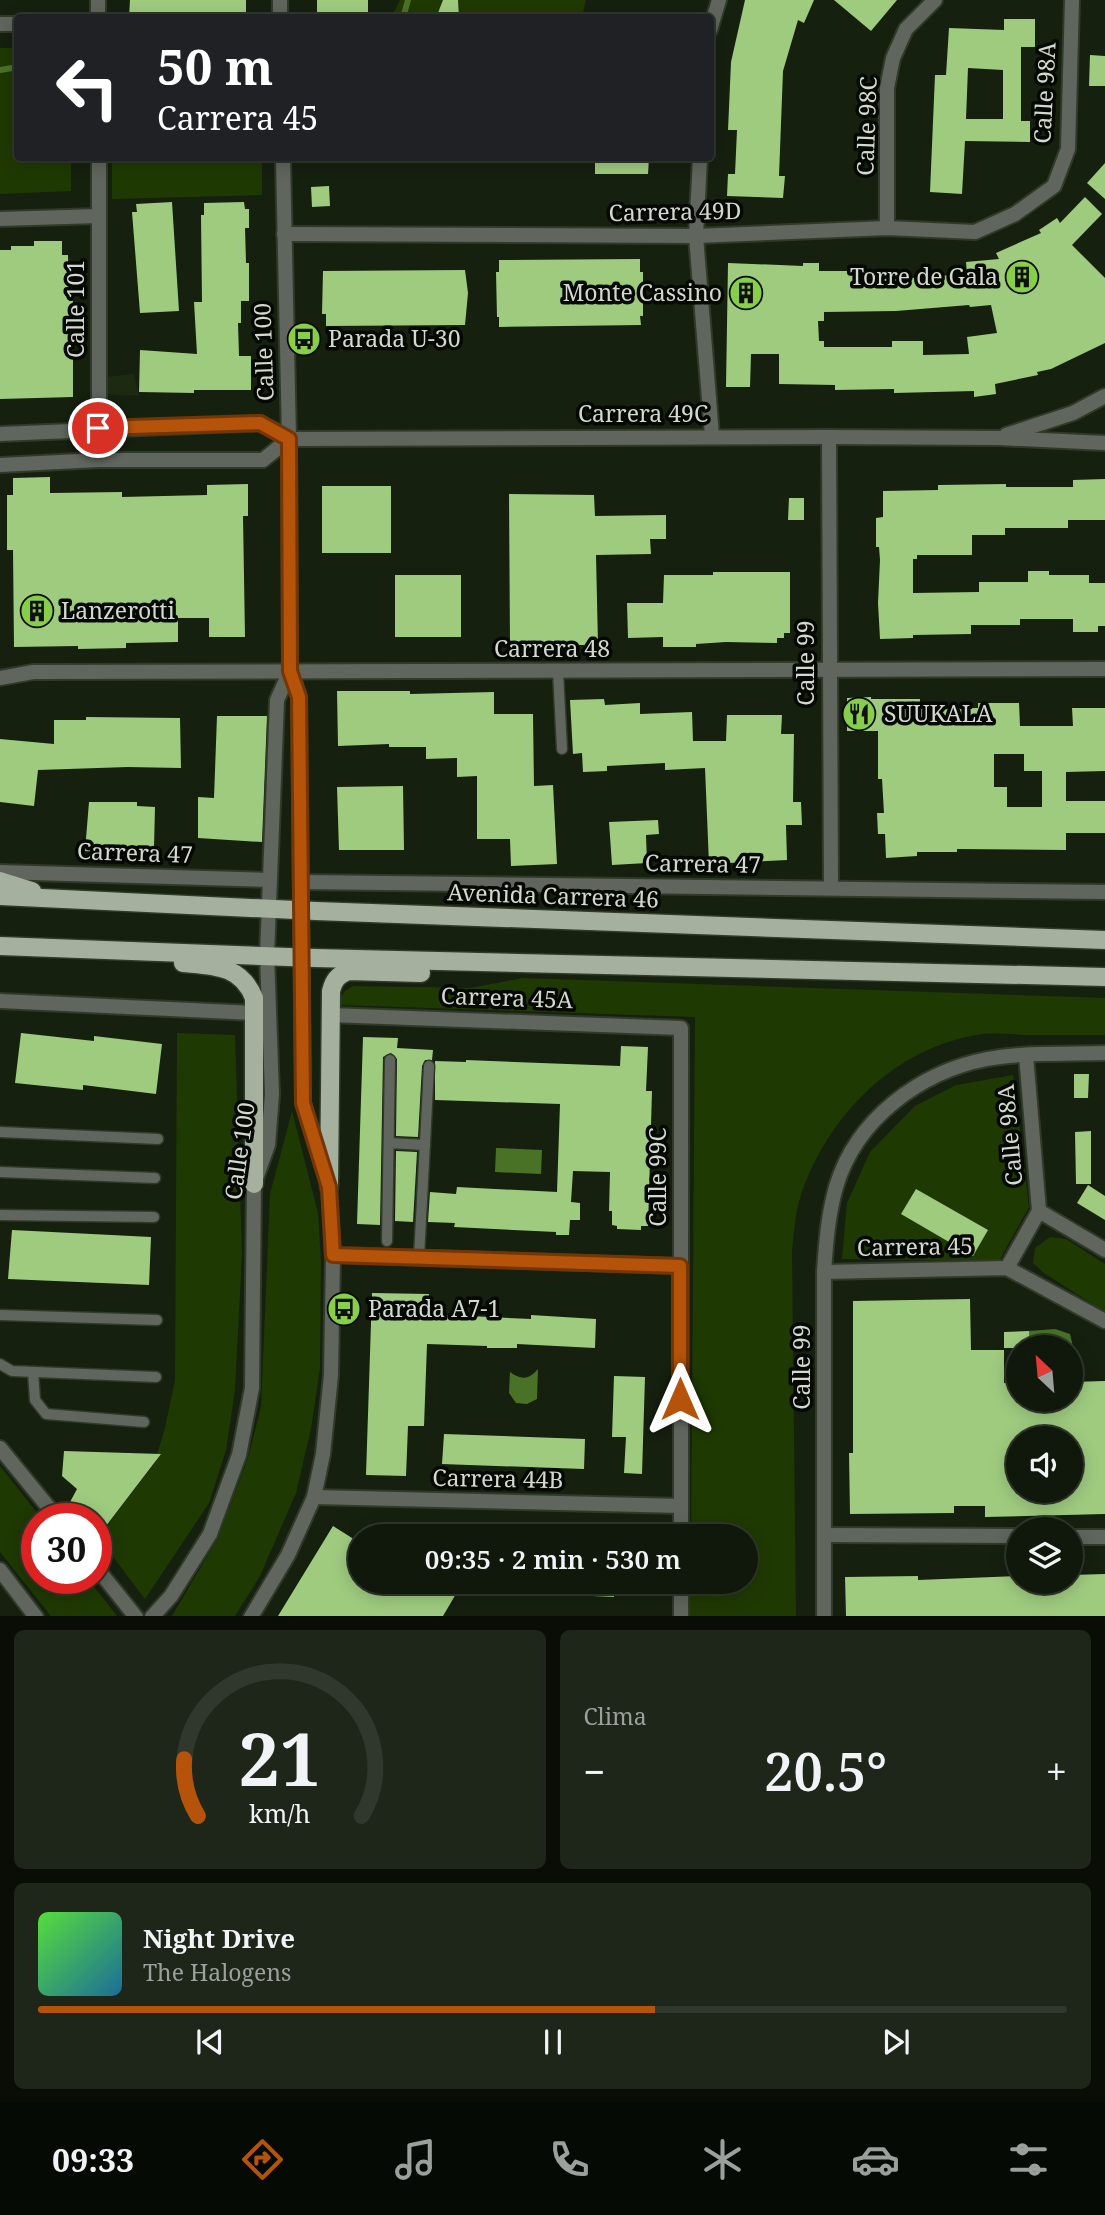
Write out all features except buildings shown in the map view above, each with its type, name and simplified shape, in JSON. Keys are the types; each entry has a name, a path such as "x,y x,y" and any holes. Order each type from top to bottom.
{"main road":[{"path":"0,881 62,899"},
{"name":"Avenida Carrera 46","path":"0,896 301,911 1105,940"},
{"path":"0,946 515,964 796,968 1105,977"},
{"path":"72,949 82,960 181,963 230,970 242,976 249,985 254,998 254,1184"},
{"path":"329,1187 330,1014 333,981 338,975 348,971 484,975 515,964"}],"street":[{"name":"Calle 98C","path":"887,228 887,88 893,58 906,29 935,0"},
{"name":"Calle 98A","path":"1055,186 1068,149 1072,0"},
{"name":"Calle 101","path":"99,161 99,460"},
{"name":"Calle 100","path":"251,1616 288,1555 314,1497 323,1454 331,1375 333,1255 329,1187 303,1103 299,697 290,671 289,439 283,161"},
{"path":"700,161 696,236 712,436"},
{"name":"Carrera 49D","path":"284,234 696,236 887,228 975,232 1015,214 1055,186"},
{"path":"0,219 99,216"},
{"name":"Carrera 49C","path":"998,438 1073,413 1105,396"},
{"name":"Carrera 49C","path":"0,434 260,423 289,439 712,436 998,438 1105,443"},
{"name":"Calle 99","path":"830,437 831,888"},
{"path":"0,466 99,460 263,460 289,439"},
{"name":"Carrera 48","path":"0,678 33,672 1105,669"},
{"name":"Calle 100","path":"152,1616 171,1597 210,1534 239,1455 253,1388 254,1184 268,1145 272,1094 267,956 277,700 290,671"},
{"name":"Carrera 47","path":"0,872 269,880"},
{"name":"Carrera 47","path":"301,882 1105,892"},
{"path":"0,1001 254,1013"},
{"name":"Carrera 45A","path":"330,1014 681,1028"},
{"name":"Calle 99C","path":"681,1028 681,1524"},
{"path":"1026,1055 1105,1053"},
{"name":"Calle 98A","path":"1026,1055 1039,1211"},
{"name":"Calle 99","path":"824,1616 824,1272 828,1223 836,1186 850,1155 869,1127 906,1092 955,1067 989,1059 1026,1055"},
{"path":"1007,1268 1039,1211 1105,1250"},
{"path":"333,1255 680,1266"},
{"name":"Carrera 45","path":"824,1272 1007,1268 1105,1321"},
{"path":"0,1448 45,1503"},
{"name":"Carrera 44B","path":"314,1497 681,1506"},
{"path":"825,1535 1006,1536"},
{"path":"1083,1537 1105,1537"},
{"path":"0,1570 36,1616"},
{"path":"112,1587 136,1616"},
{"path":"681,1594 681,1616"}],"lane":[{"path":"558,672 562,749"},
{"path":"387,1241 390,1059"},
{"path":"419,1257 429,1066"},
{"path":"0,1132 158,1139"},
{"path":"389,1143 425,1145"},
{"path":"0,1172 155,1178"},
{"path":"0,1214 154,1217"},
{"path":"0,1315 157,1320"},
{"path":"0,1364 12,1371 156,1377"},
{"path":"33,1372 35,1400 46,1414 144,1422"}],"shaded area":[{"path":"400,0 586,0 583,14 393,14"},
{"path":"0,48 14,48 14,161 71,161 71,191 0,194"},
{"path":"112,161 262,161 262,195 112,199"},
{"path":"134,374 139,396 105,394 106,377"},
{"path":"523,978 1105,998 1105,1035 982,1034 950,1041 920,1054 893,1070 868,1090 827,1140 812,1168 798,1204 792,1251 796,1616 689,1616 690,1594 758,1594 758,1524 691,1524 695,1017 341,1005 338,1002 345,991 353,986 470,988"},
{"path":"177,1033 235,1035 242,1254 235,1390 226,1450 209,1503 145,1599 112,1555 112,1519 154,1464 175,1380"},
{"path":"1013,1075 1029,1207 999,1261 842,1259 847,1203 870,1152 915,1106 956,1085"},
{"path":"292,1111 318,1213 321,1262 320,1368 311,1429 296,1493 260,1576 235,1616 172,1616 218,1538 248,1458 261,1407 270,1194"},
{"path":"496,1148 542,1150 541,1174 495,1172"},
{"path":"1050,1237 1066,1239 1105,1264 1105,1312 1033,1263 1035,1248"},
{"path":"1055,1329 1070,1335 1029,1335 1029,1331"},
{"path":"538,1369 537,1399 527,1404 516,1403 509,1393 510,1372 525,1378"},
{"path":"0,1466 29,1503 21,1503 21,1578 0,1552"},
{"path":"33,1594 100,1594 117,1616 51,1616"}],"waterway":[{"path":"404,14 408,0"},
{"path":"0,70 14,68"}],"place":[{"name":"Torre de Gala","path":"1022,277"},
{"name":"Monte Cassino","path":"746,293"},
{"name":"Parada U-30","path":"304,339"},
{"name":"Lanzerotti","path":"37,611"},
{"name":"SUUKALA","path":"859,714"},
{"name":"Parada A7-1","path":"344,1309"}],"route":[{"path":"98,428 260,423 289,439 290,671 299,697 303,1103 329,1187 333,1255 680,1266 680,1399"}]}
